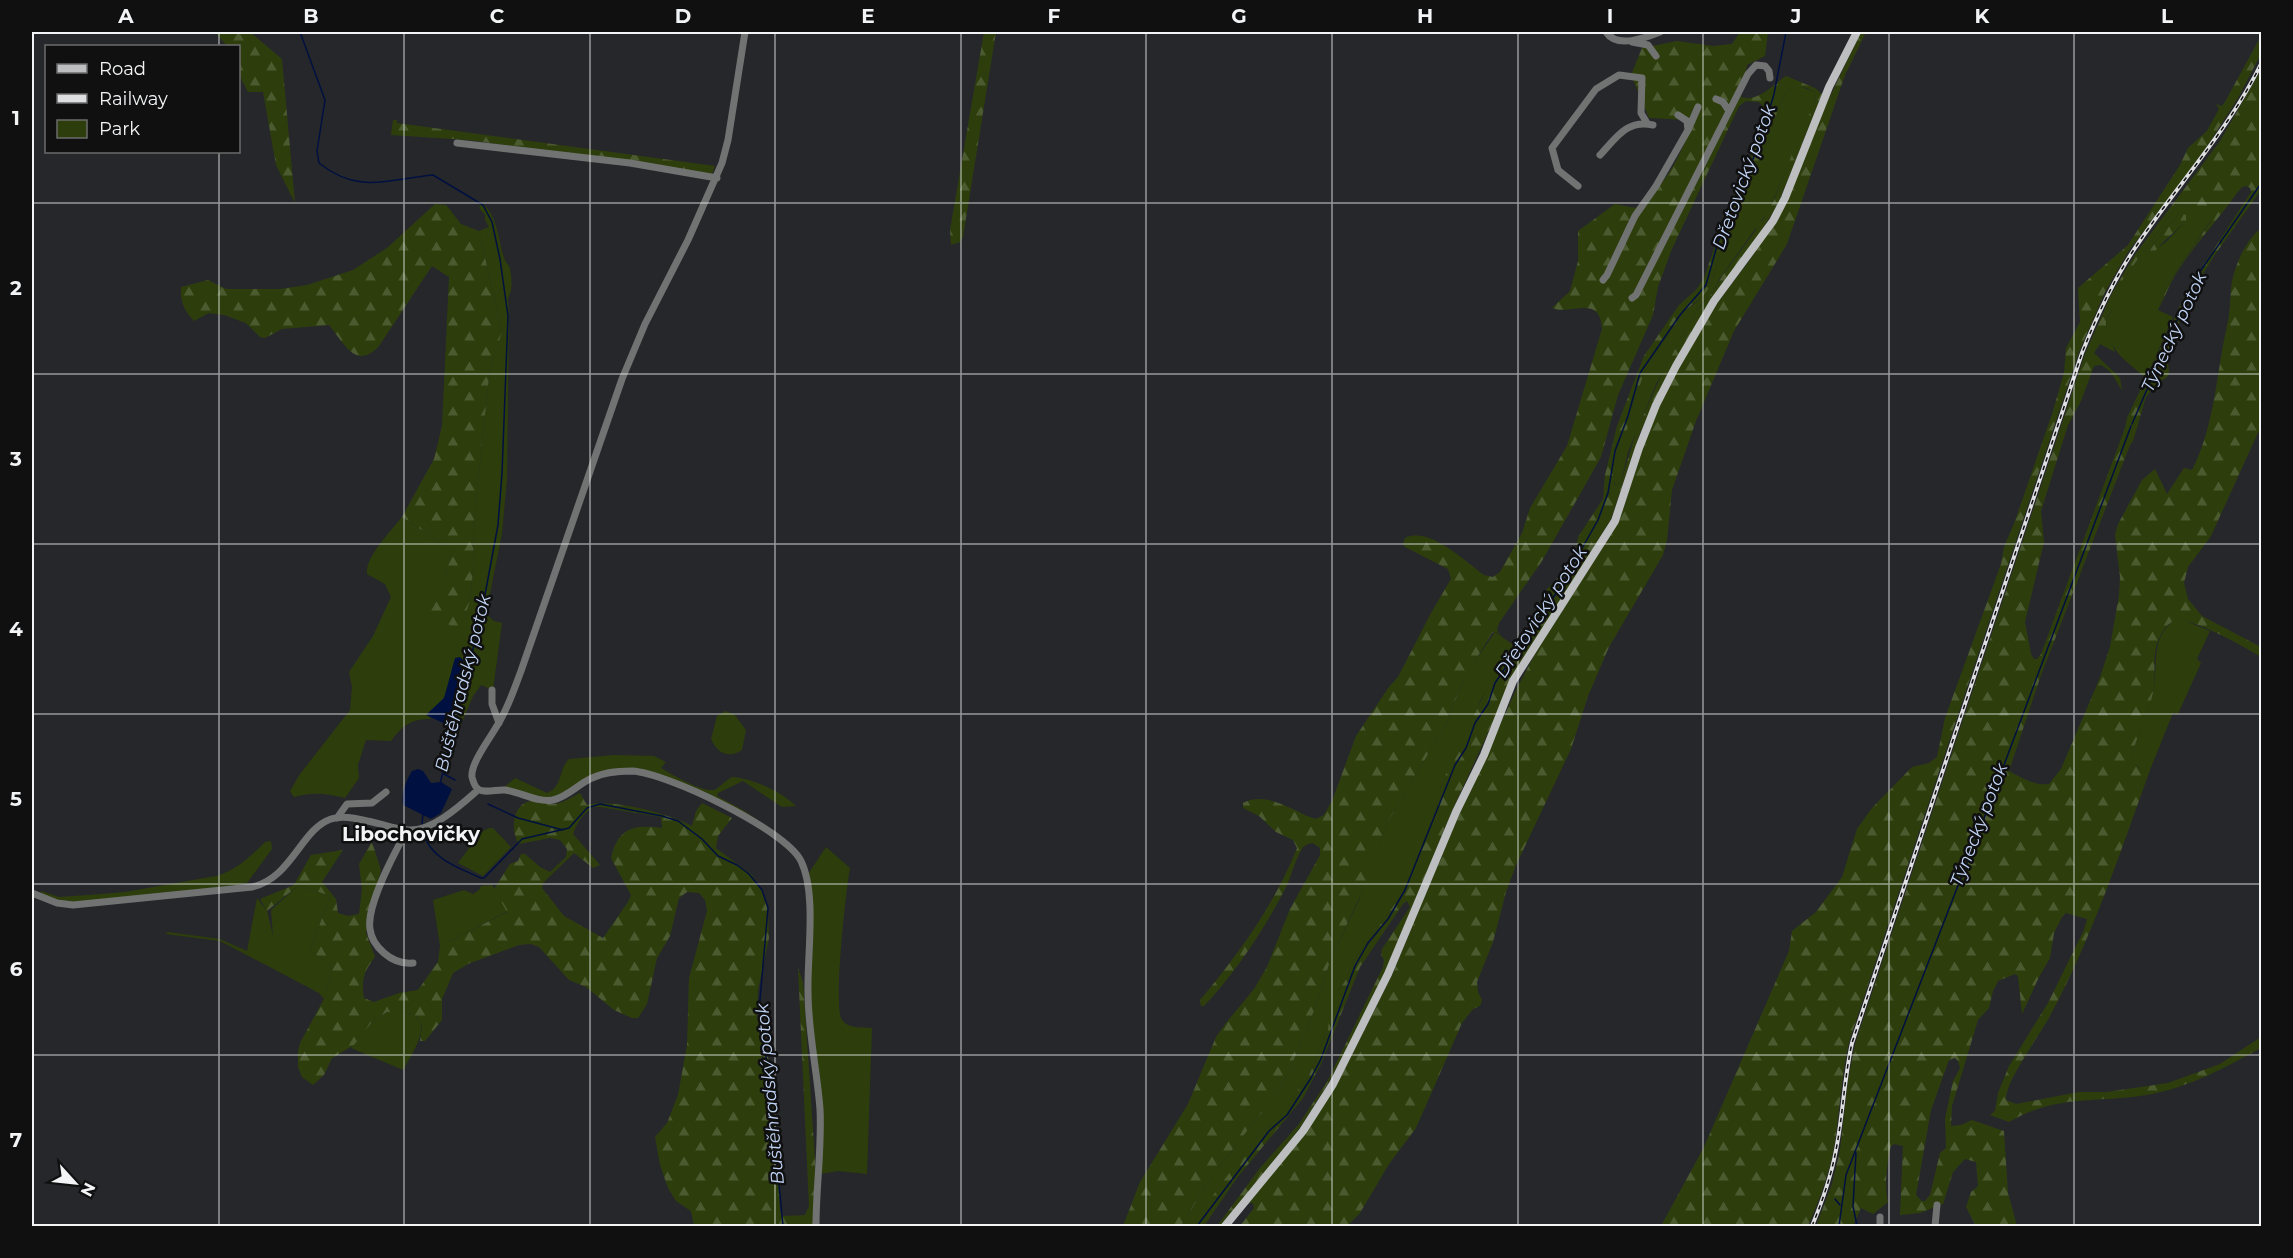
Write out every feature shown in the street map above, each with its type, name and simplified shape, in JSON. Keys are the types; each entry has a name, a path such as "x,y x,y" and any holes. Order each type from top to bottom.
{"main road":[{"path":"1225,1227 1303,1131 1333,1084 1388,974 1456,812 1484,755 1513,681 1614,521 1647,427 1676,366 1713,301 1777,213 1812,127 1857,32"}],"street":[{"path":"478,790 473,782 472,771 500,723 521,671 622,379 645,324 717,178 728,140 745,32"},
{"path":"1606,32 1612,39 1648,45 1656,56"},
{"path":"1622,41 1646,38 1660,32"},
{"path":"1632,298 1636,295 1753,67 1756,64 1765,66 1769,70 1770,78"},
{"path":"1578,186 1558,170 1552,148 1596,89 1619,75 1641,78 1641,113 1650,124 1635,123 1624,130 1600,155"},
{"path":"1716,99 1724,102 1729,111"},
{"path":"1603,280 1635,216 1656,186 1688,130 1698,107"},
{"path":"1678,115 1687,122 1688,130"},
{"path":"457,143 630,163 717,178"},
{"path":"492,690 492,704 500,723"},
{"path":"32,893 57,903 73,905 258,886 271,880 324,822 337,818 364,820 406,830 417,830 437,822 478,790 502,789 550,801 564,796 593,777 612,772 632,771 654,774 716,800 753,820 784,843 801,859 807,876 809,897 808,994 820,1110 820,1174 816,1227"},
{"path":"337,818 347,804 372,803 387,792"},
{"path":"406,830 382,879 371,915 370,929 381,951 395,960 413,963"},
{"path":"1935,1227 1937,1205"},
{"path":"1880,1217 1880,1227"}],"green space":[{"path":"215,32 250,32 282,59 295,203 276,165 263,92 248,92 240,77 240,45 226,45"},
{"path":"984,32 996,32 963,237 960,242 951,245 950,230"},
{"path":"1740,32 1768,32 1765,56 1747,65 1741,97 1759,95 1786,76 1815,88 1822,94 1778,204 1653,404 1640,433 1611,519 1509,687 1452,811 1385,972 1352,1039 1329,1082 1300,1128 1221,1226 1217,1226 1260,1168 1299,1124 1328,1080 1383,967 1382,949 1410,907 1407,901 1360,967 1321,1064 1303,1098 1237,1178 1206,1223 1203,1226 1191,1226 1243,1154 1261,1133 1288,1108 1299,1088 1308,1078 1328,1029 1330,1010 1338,991 1353,962 1402,894 1411,876 1440,797 1445,775 1465,739 1469,725 1495,673 1515,652 1516,649 1512,644 1517,646 1525,639 1547,589 1570,566 1575,556 1578,537 1603,499 1605,475 1617,426 1644,356 1679,305 1696,290 1704,278 1726,213 1754,143 1762,129 1765,115 1763,106 1759,102 1746,101 1739,106 1671,251 1658,287 1653,315 1618,395 1601,457 1542,561 1499,623 1497,630 1501,636 1496,632 1492,633 1463,681 1446,724 1387,823 1364,888 1331,958 1316,1006 1288,1074 1274,1097 1214,1173 1181,1226 1123,1226 1140,1182 1188,1104 1216,1037 1254,989 1267,967 1290,909 1320,855 1320,848 1313,843 1303,847 1286,888 1257,938 1237,967 1204,1006 1201,1006 1200,1000 1242,947 1267,909 1297,848 1293,840 1276,832 1259,816 1243,808 1243,803 1251,800 1268,800 1316,819 1324,815 1332,801 1356,736 1398,677 1451,579 1448,569 1405,547 1403,544 1405,538 1415,536 1436,541 1484,575 1493,577 1500,572 1522,533 1530,508 1567,446 1602,329 1600,318 1590,309 1559,310 1552,308 1570,291 1578,261 1578,231 1615,204 1635,208 1645,201 1669,173 1690,129 1686,120 1649,118 1631,75 1642,48 1677,41 1713,46 1732,44","holes":["1794,86 1815,92 1816,100 1774,200 1713,292 1697,310 1663,371 1636,432 1621,482 1616,486 1614,483 1634,402 1646,368 1684,311 1702,297 1711,285 1722,246 1736,210 1768,142 1779,106 1787,90"]},
{"path":"1861,32 1866,32 1845,75 1787,244 1734,331 1696,421 1672,490 1667,540 1663,555 1609,647 1588,696 1571,749 1516,865 1506,892 1493,942 1477,982 1482,1000 1480,1006 1473,1009 1462,1023 1416,1128 1389,1164 1360,1213 1347,1226 1240,1226 1254,1208 1253,1203 1249,1203 1336,1086 1392,975 1459,814 1516,690 1535,654 1618,523 1659,407 1716,305 1754,254"},
{"path":"2261,36 2261,54 2238,98 2206,148 2128,252 2105,292 2079,352 1849,1042 1832,1157 1808,1226 1661,1226 1704,1147 1789,951 1792,931 1816,912 1842,877 1857,829 1872,808 1912,767 1929,763 1937,757 1945,718 2052,414 2064,373 2066,348 2080,322 2078,288 2128,245 2180,165 2188,148 2207,131 2219,109 2216,104 2222,106 2226,100"},
{"path":"2261,70 2261,190 2214,256 2192,292 2167,353 2168,376 2146,397 2133,441 2040,678 2009,771 2028,781 2049,784 2061,769 2099,680 2110,647 2119,595 2120,577 2115,535 2118,524 2142,480 2155,469 2167,494 2184,468 2192,470 2206,435 2214,399 2234,272 2245,247 2261,228 2261,426 2211,536 2188,567 2184,583 2188,599 2202,616 2261,647 2261,657 2218,633 2181,620 2167,625 2162,632 2156,647 2153,693 2132,754 2137,767 2150,770 2079,956 2050,1016 2017,1070 2007,1092 2006,1100 2016,1104 2079,1092 2107,1092 2168,1083 2220,1064 2261,1037 2261,1048 2208,1075 2167,1091 2133,1097 2062,1103 2027,1113 2009,1122 1990,1115 1995,1111 1998,1093 2009,1066 2048,1003 2084,930 2087,919 2066,913 2054,933 2050,958 2022,1014 2018,976 2015,974 1998,981 1989,1008 1978,1020 1952,1106 1951,1126 1972,1120 2004,1131 2008,1193 2017,1226 1976,1226 1966,1207 1971,1192 1978,1186 1976,1162 1965,1159 1953,1172 1943,1204 1920,1213 1900,1215 1903,1146 1894,1144 1891,1146 1887,1167 1888,1202 1873,1214 1861,1208 1853,1226 1816,1226 1832,1184 1840,1150 1848,1080 1855,1044 2085,354 2111,295 2134,256 2220,141","holes":["2246,186 2251,192 2188,289 2127,418 2041,654 2034,659 2025,622 2044,542 2041,511 2068,425 2081,401 2094,366 2101,365 2109,371 2122,390 2120,378 2094,353 2100,344 2115,352 2106,319 2115,306 2119,285 2179,203 2211,221 2167,285 2158,310 2184,262 2237,193","1955,1058 1960,1068 1953,1081 1945,1119 1946,1148 1940,1153 1930,1195 1922,1201 1916,1195 1931,1110 1949,1060"]},
{"path":"1796,85 1815,92 1816,100 1769,210 1720,278 1713,292 1698,308 1656,384 1628,452 1621,482 1616,486 1614,481 1617,467 1634,402 1646,368 1684,311 1697,302 1711,285 1722,246 1768,142 1779,106 1787,90"},
{"path":"393,120 397,120 397,123 715,166 712,174 468,140 391,135"},
{"path":"482,203 494,221 504,258 510,269 511,282 508,298 507,478 502,533 486,614 494,621 502,623 493,690 481,685 473,696 458,731 450,726 461,683 456,658 447,692 441,702 427,715 431,717 430,719 417,720 408,724 391,741 366,740 358,765 359,778 345,798 319,794 294,797 290,791 300,774 350,710 352,687 349,672 373,636 391,597 385,584 367,574 367,567 380,544 402,517 452,550 446,573 425,609 436,619 461,629 470,600 474,562 473,528 490,368 502,332 479,231 489,227 485,215 479,208"},
{"path":"2179,203 2211,220 2167,285 2158,310 2173,317 2146,378 2118,353 2109,338 2106,319 2110,315 2121,282","holes":["2180,213 2184,223 2166,242 2147,255 2165,228"]},
{"path":"435,204 446,205 461,224 479,231 502,332 490,368 473,528 474,562 470,600 461,630 436,619 424,609 446,573 452,550 402,517 434,459 442,426 449,277 432,266 379,346 364,356 351,352 329,325 282,329 265,338 260,337 246,323 224,315 209,313 194,321 183,306 181,297 181,287 208,280 226,289 280,289 307,285 353,270 387,248"},
{"path":"2180,213 2186,215 2186,221 2162,243 2150,258 2147,255 2165,228"},
{"path":"2175,620 2183,620 2210,631 2197,659 2201,663 2178,714 2173,713 2150,770 2141,770 2133,762 2132,754 2153,693 2158,644 2161,635"},
{"path":"1495,632 1512,644 1516,652 1502,664 1481,699 1466,738 1441,787 1440,797 1402,894 1353,962 1339,989 1328,1029 1308,1078 1299,1088 1288,1108 1261,1133 1243,1154 1197,1221 1191,1226 1181,1226 1214,1173 1274,1097 1288,1074 1316,1006 1331,958 1359,900 1387,823 1446,724 1466,674"},
{"path":"725,711 734,714 746,730 742,750 737,753 728,754 720,751 711,739 717,716"},
{"path":"614,755 654,756 666,762 661,768 705,789 716,789 732,777 748,780 775,791 796,806 782,807 743,781 718,793 717,796 769,828 654,774 612,772 550,801 502,789 515,778 547,793 556,787 569,759"},
{"path":"580,793 587,805 597,803 640,808 692,826 696,811 702,803 732,818 718,836 716,848 752,875 763,892 768,909 769,938 758,990 757,1017 772,1072 780,1211 783,1216 805,1215 809,1206 798,968 803,982 816,1174 814,1226 694,1226 691,1211 676,1201 668,1188 660,1165 655,1137 667,1123 678,1095 687,1045 689,978 707,911 705,900 699,893 687,892 679,898 670,936 657,958 647,1004 638,1018 632,1018 614,1010 586,987 569,980 539,947 531,944 519,945 468,964 453,973 442,999 442,1020 425,1041 420,1041 422,1026 418,1018 409,1013 387,1012 372,1022 354,1045 332,1058 324,1075 313,1085 302,1077 298,1067 300,1043 324,999 332,971 328,962 310,951 330,896 299,885 267,911 260,899 294,885 311,855 343,850 322,882 336,899 338,913 348,916 359,914 362,889 359,864 372,842 381,870 366,933 375,957 364,976 364,998 374,1002 399,993 418,990 438,962 440,946 507,912 494,889 510,864 518,861 521,854 525,854 550,872 566,857 567,849 560,840 550,838 519,844 514,832 514,819 519,808 530,801 557,803","holes":["593,807 661,817 662,828 635,828 628,830 618,840 611,858 631,895 603,938 564,916 542,888 543,883 574,853 593,868 600,865 573,834 578,822 586,812"]},
{"path":"493,828 511,847 483,876 458,863 481,832"},
{"path":"271,841 272,849 247,883 228,887 68,903 41,895 41,891 59,897 125,892 216,876 237,867 265,842"},
{"path":"826,847 850,868 841,947 839,994 842,1020 848,1025 872,1028 867,1174 838,1171 820,1174 820,1110 808,994 807,876"},
{"path":"299,885 330,896 310,951 328,962 332,971 324,999 319,993 220,941 165,934 168,932 220,939 247,951 257,898 267,911 273,936 271,910"},
{"path":"492,885 508,911 440,946 433,900 464,890 473,894 481,886"},
{"path":"387,1012 404,1012 420,1021 419,1038 403,1070 351,1048 372,1022"}],"shaded area":[{"path":"460,657 463,660 463,667 450,726 426,715 444,698 455,658"},
{"path":"418,769 423,771 431,783 441,782 452,789 441,813 431,819 403,805 406,783 412,771"}],"waterway":[{"name":"Buštěhradský potok","path":"300,32 325,100 317,151 319,163 334,173 361,182 433,175 483,205 492,222 500,259 508,316 498,525 481,616 440,784"},
{"name":"Dřetovický potok","path":"1197,1226 1269,1131 1287,1115 1311,1078 1321,1059 1355,966 1405,890 1455,765 1466,748 1475,723 1488,704 1495,683 1559,589 1598,520 1608,493 1615,451 1640,373 1680,315 1706,285 1718,242 1759,145 1774,94 1786,32"},
{"name":"Týnecký potok","path":"2132,424 2195,279 2262,182"},
{"name":"Týnecký potok","path":"1839,1226 1846,1175 1983,821 2131,426"},
{"path":"444,774 455,780"},
{"path":"488,804 518,818 563,830"},
{"name":"Buštěhradský potok","path":"423,832 432,849 439,856 455,866 484,878 522,839 569,828 587,808 600,804 678,821 702,839 718,856 749,874 762,890 768,908 759,1011 768,1070 783,1226"},
{"name":"Buštěhradský potok","path":"422,824 423,814"},
{"path":"1856,1153 1853,1206 1857,1226"},
{"path":"1835,1199 1840,1205"}],"railway":[{"path":"1812,1226 1834,1160 1852,1043 2082,353 2125,263 2217,136 2262,62"}],"district":[{"name":"Libochovičky","path":"411,834"}]}
